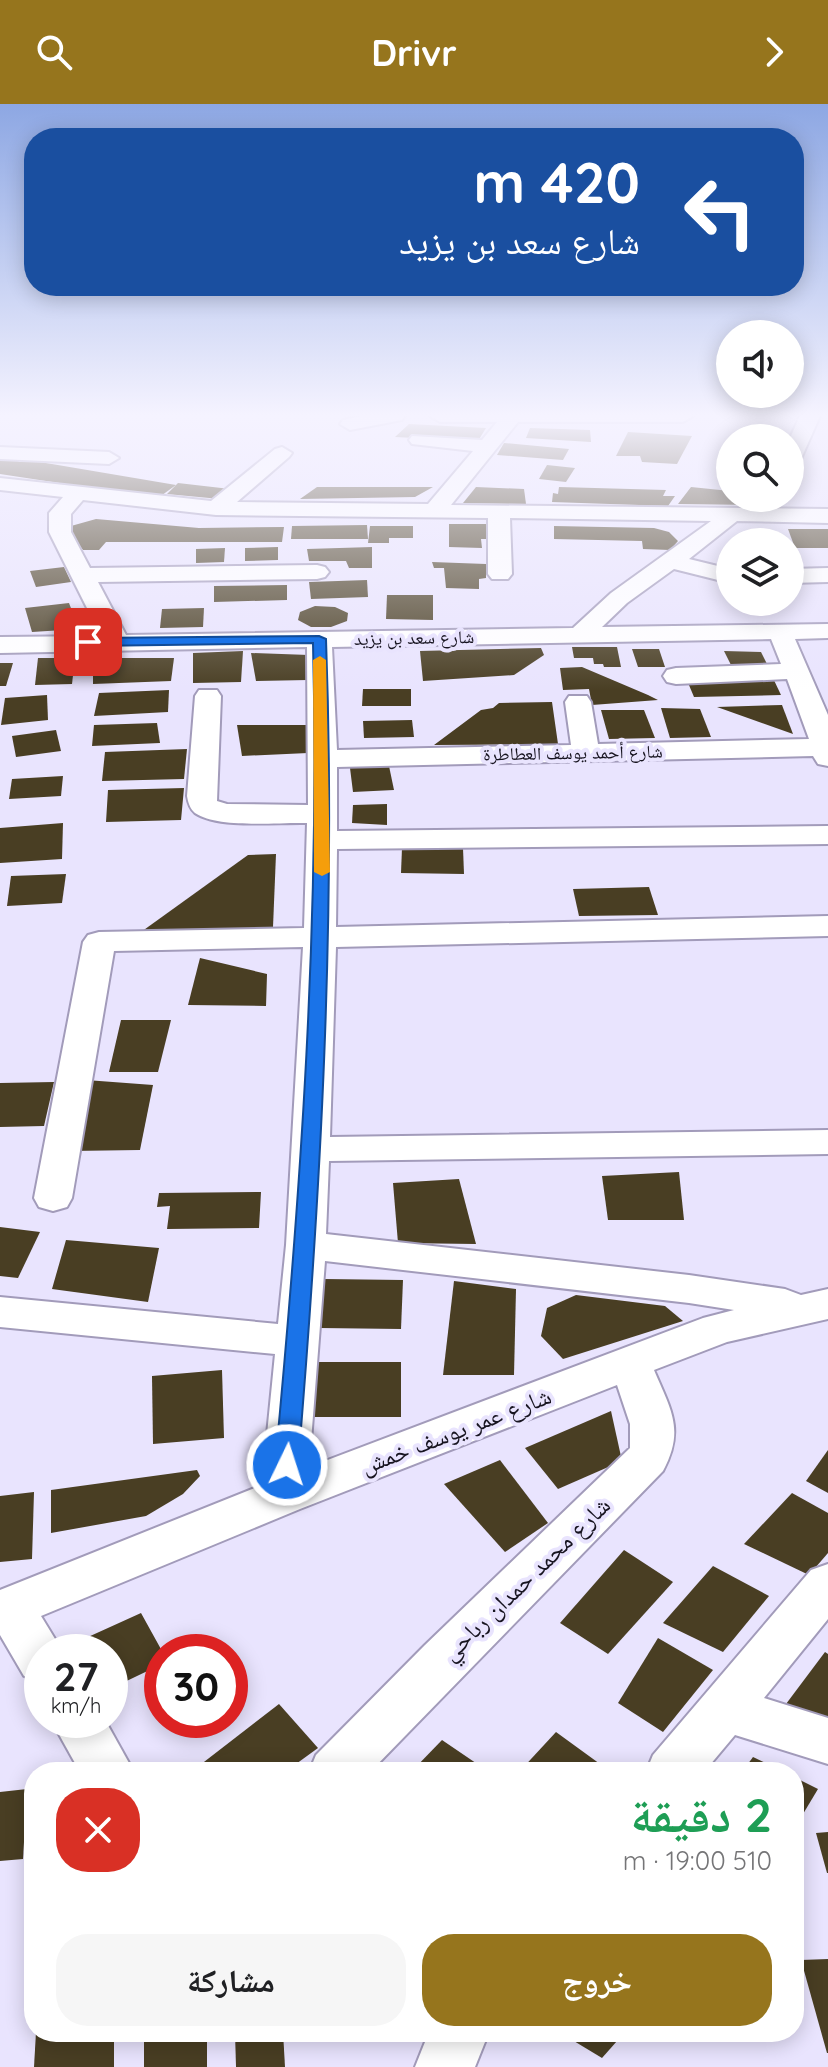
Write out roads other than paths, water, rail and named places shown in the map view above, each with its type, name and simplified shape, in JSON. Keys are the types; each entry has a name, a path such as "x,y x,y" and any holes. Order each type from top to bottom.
{"street":[{"path":"65,508 60,513 60,532 117,642"},
{"path":"149,508 214,514 726,521 828,519"},
{"path":"212,508 703,508"},
{"path":"795,512 828,519"},
{"path":"499,517 500,574"},
{"path":"672,520 688,534 679,555"},
{"path":"580,635 619,598 726,521"},
{"path":"679,555 716,571"},
{"path":"84,575 317,572"},
{"path":"804,576 828,575"},
{"name":"شارع سعد بن يزيد","path":"0,645 828,631"},
{"path":"780,632 824,736"},
{"path":"284,1496 306,1245 321,937 323,759 319,639"},
{"path":"676,676 798,671"},
{"path":"208,696 201,802 204,806 233,814 322,827 828,835"},
{"path":"578,702 586,753"},
{"name":"شارع أحمد يوسف العطاطرة","path":"323,759 586,753 824,736"},
{"path":"53,1198 99,942 828,926"},
{"path":"310,1149 828,1142"},
{"path":"306,1245 815,1305"},
{"name":"شارع عمر يوسف خمش","path":"5,1610 284,1496 718,1329 815,1305"},
{"path":"0,1312 296,1341"},
{"name":"شارع محمد حمدان رباحي","path":"345,1762 443,1660 647,1459 653,1450 655,1437 630,1364"},
{"path":"680,1762 828,1584"},
{"path":"5,1610 24,1636"},
{"path":"725,1709 828,1741"},
{"path":"88,1738 102,1762"},
{"path":"445,2067 455,2042"}]}
